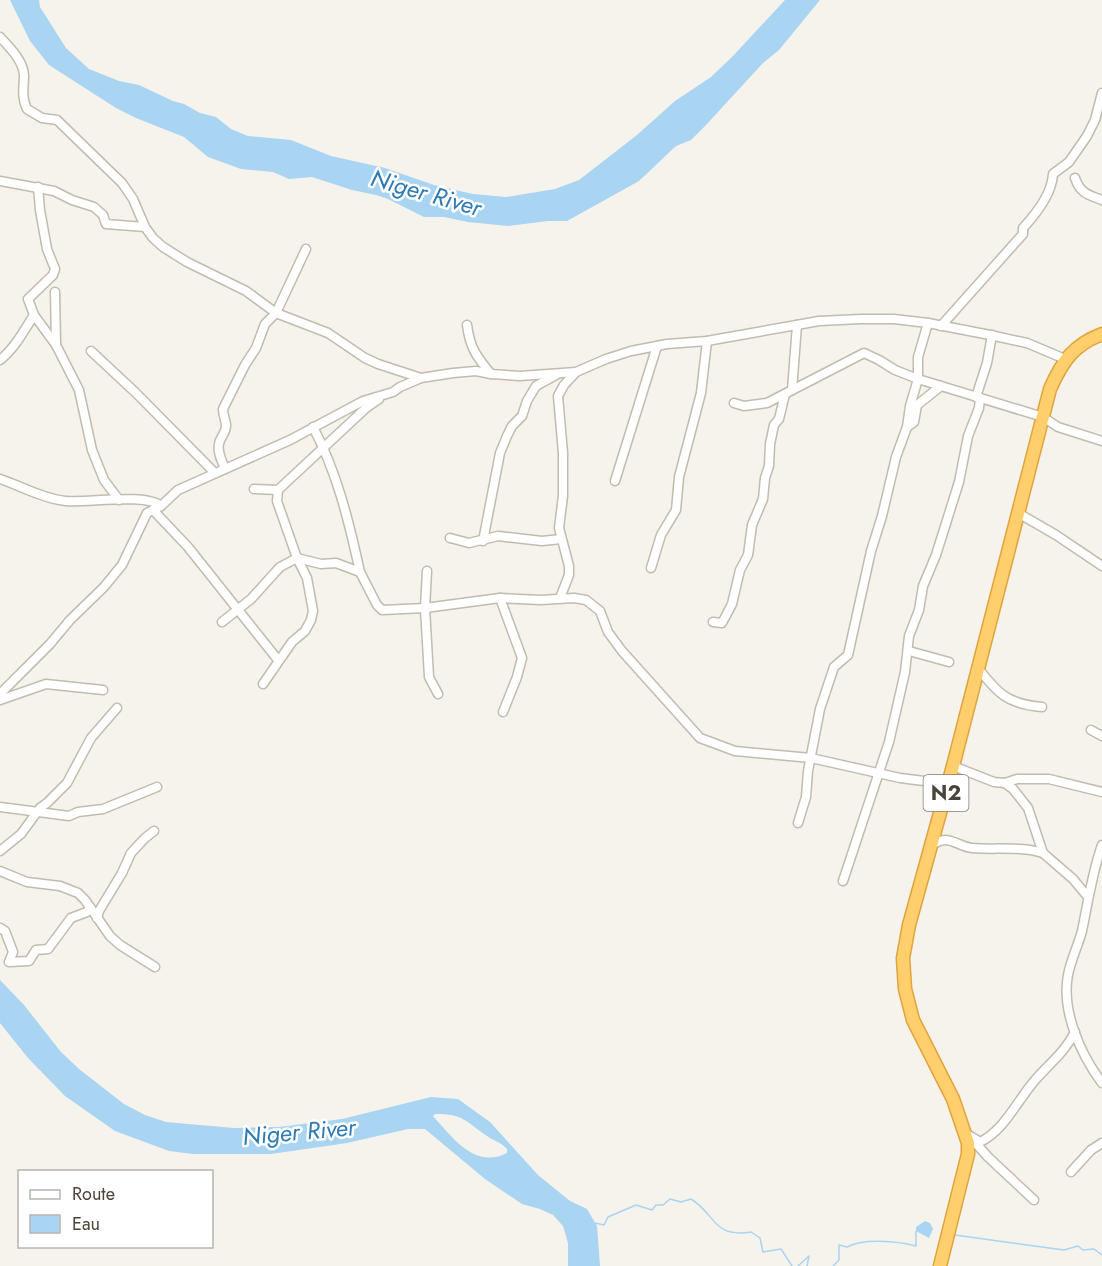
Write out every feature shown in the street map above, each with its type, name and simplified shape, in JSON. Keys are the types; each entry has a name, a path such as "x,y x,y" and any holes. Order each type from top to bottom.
{"highway":[{"name":"N2","path":"940,1266 968,1154 969,1136 913,1020 905,989 903,958 909,926 953,766 1050,389 1065,359 1083,344 1102,334"}],"street":[{"path":"0,37 17,57 22,67 23,94 27,109 42,118 57,120 122,183 133,199 145,227 163,247 187,262 246,291 276,313 328,333 378,364 420,378"},
{"path":"941,326 1023,234 1023,228 1049,192 1053,174 1069,162 1087,136 1095,120 1102,93"},
{"path":"1075,178 1079,189 1102,201"},
{"path":"0,181 54,191 94,207 103,214 106,224 145,227"},
{"path":"39,187 40,210 47,249 55,270 53,275 28,299 34,315 56,345 79,390 88,434 104,480 119,500"},
{"path":"225,469 219,453 219,444 226,425 223,409 256,348 265,324 276,313 306,249"},
{"path":"55,292 56,345"},
{"path":"0,360 17,343 34,315"},
{"path":"264,684 278,660 304,631 311,620 313,610 307,578 297,558 277,501 278,490 366,408 400,387 420,378 453,372 477,371 520,376 576,372 606,359 657,346 707,341 797,325 861,319 894,319 928,323 992,335 1027,343 1065,359"},
{"path":"798,823 806,797 808,771 820,709 834,666 848,655 870,551 882,516 896,457 907,427 910,406 918,380 918,357 928,323"},
{"path":"467,325 472,349 491,374"},
{"path":"713,622 722,623 732,604 740,570 748,555 752,525 763,499 765,478 770,466 770,444 774,426 789,392 797,325"},
{"path":"843,881 889,742 909,651 909,636 919,610 923,586 936,555 958,482 968,436 980,408 978,397 992,335"},
{"path":"651,568 661,536 676,510 679,477 701,393 707,341"},
{"path":"615,481 657,346"},
{"path":"91,351 215,473"},
{"path":"734,403 744,406 767,402 864,353 918,380 1043,417 1058,427 1102,441"},
{"path":"560,598 569,575 569,566 559,528 563,496 563,453 558,396 576,372"},
{"path":"483,540 500,453 507,436 512,426 522,416 527,400 536,386 559,374"},
{"path":"907,427 914,422 918,405 940,386"},
{"path":"0,694 104,587 122,565 147,513 157,508 178,490 290,440 363,401 393,392"},
{"path":"313,427 324,447 348,519 360,572 377,605 382,610 425,608 500,598 541,600 574,598 593,604 600,611 608,632 622,651 700,738 735,750 811,758 900,778 948,784"},
{"path":"0,479 51,499 155,502 157,508 278,660"},
{"path":"254,489 278,490"},
{"path":"1018,513 1102,566"},
{"path":"450,538 469,543 498,537 542,541 561,539"},
{"path":"222,622 251,600 280,567 297,558 321,564 336,563 360,572"},
{"path":"427,571 425,608 429,677 438,694"},
{"path":"500,598 522,658 503,712"},
{"path":"909,651 927,654 949,662"},
{"path":"978,668 994,690 1009,700 1023,705 1042,707"},
{"path":"0,700 46,684 103,690"},
{"path":"0,851 21,834 36,813 67,783 91,738 117,708"},
{"path":"1091,730 1102,736"},
{"path":"953,766 983,779 1005,783 1013,789 1028,808 1043,853"},
{"path":"1005,783 1017,779 1049,779 1102,792"},
{"path":"0,807 69,816 78,812 103,808 157,787"},
{"path":"97,918 123,873 131,853 154,831"},
{"path":"932,845 942,840 973,848 1030,850 1043,853 1073,879 1088,897"},
{"path":"1102,845 1096,861 1081,933 1074,949 1066,986 1075,1032 1091,1068 1102,1083"},
{"path":"0,871 27,882 60,886 78,893 110,936 155,967"},
{"path":"0,928 5,931 13,952 9,962 29,961 36,950 48,949 72,918 87,912 90,907"},
{"path":"969,1136 980,1142 994,1133 1036,1079 1066,1049 1075,1032"},
{"path":"969,1136 988,1158 1035,1200"},
{"path":"1071,1172 1091,1150 1102,1143"}],"water":[{"name":"Niger River","path":"10,0 39,0 40,7 66,48 89,69 119,81 139,85 200,113 216,117 231,129 248,136 291,140 331,156 385,168 434,185 473,194 506,197 555,189 579,180 637,135 675,101 711,77 785,0 820,0 779,50 763,63 691,140 676,146 639,181 567,221 508,226 444,217 424,217 388,199 312,177 289,179 273,172 241,169 208,157 184,137 116,108 49,65 30,41"},
{"name":"Niger River","path":"0,980 24,1005 61,1052 79,1069 124,1104 145,1115 166,1122 234,1128 279,1127 342,1119 431,1097 458,1099 490,1122 538,1175 570,1201 587,1209 597,1226 600,1266 568,1266 568,1243 563,1226 553,1215 522,1204 485,1179 425,1129 408,1129 347,1143 271,1154 193,1154 169,1151 115,1131 65,1096 28,1058 0,1023","holes":["435,1114 452,1115 464,1119 502,1145 507,1149 507,1153 495,1157 474,1154 448,1133 433,1116"]},
{"path":"925,1221 930,1223 933,1229 929,1238 916,1231 916,1227"}],"waterway":[{"path":"595,1223 604,1225 608,1217 636,1205 652,1210 656,1205 663,1205 670,1199 681,1202 691,1199 721,1228 738,1233 751,1232 760,1238 763,1252 781,1249 792,1266"},
{"path":"833,1266 839,1260 839,1245 847,1247 862,1242 880,1241 916,1246 916,1231"},
{"path":"955,1235 1064,1250 1078,1246 1083,1250 1094,1249 1102,1255"},
{"path":"798,1266 809,1256 807,1266"}]}
